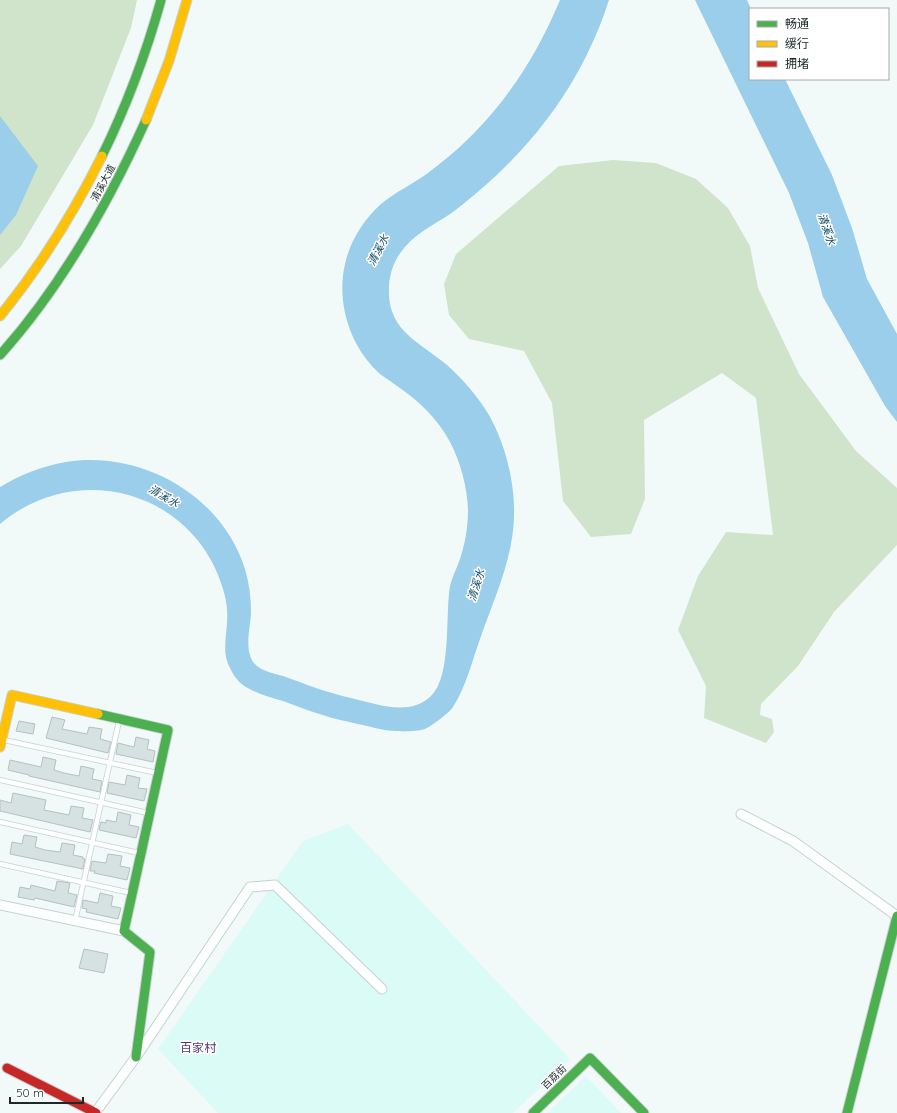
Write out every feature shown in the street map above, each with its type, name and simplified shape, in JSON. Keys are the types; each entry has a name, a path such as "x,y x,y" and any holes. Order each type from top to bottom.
{"street":[{"name":"清溪大道","path":"0,316 49,249 86,188 114,133 138,73 161,0"},
{"name":"清溪大道","path":"0,355 30,320 70,263 108,200 140,136 162,82 187,0"},
{"path":"1,743 12,695 168,730 124,931"},
{"path":"741,814 793,841 897,916 846,1113"},
{"path":"7,1068 96,1113 136,1057 250,887 275,884 382,989"},
{"path":"0,905 124,931 150,952 136,1057"},
{"name":"百荔街","path":"533,1113 590,1058 644,1113"}],"lane":[{"path":"75,921 119,719"},
{"path":"1,743 110,763 158,774"},
{"path":"0,780 150,813"},
{"path":"0,822 141,853"},
{"path":"0,864 132,893"}],"shaded area":[{"path":"0,0 137,0 131,28 93,125 21,246 0,269"},
{"path":"613,160 656,163 696,179 728,208 750,246 758,288 799,374 856,451 897,488 897,545 834,612 798,666 761,704 760,715 772,719 774,732 766,743 704,718 706,686 678,630 698,576 726,532 773,535 756,398 722,373 644,420 645,499 631,534 591,537 563,501 552,403 524,351 469,339 449,315 444,284 456,254 559,166"},
{"path":"348,824 570,1059 513,1113 218,1113 158,1049 303,841"},
{"path":"586,1076 621,1113 547,1113"}],"water":[{"name":"清溪水","path":"560,0 609,0 587,55 567,91 544,124 496,176 457,209 422,232 404,248 393,266 390,277 390,303 393,315 407,334 453,370 480,402 489,415 499,436 507,459 512,482 514,523 508,557 498,590 465,682 458,699 448,712 425,729 399,731 381,729 340,720 307,710 262,694 243,685 234,675 227,661 225,647 227,617 226,603 223,589 208,555 187,528 160,508 130,495 97,490 63,493 30,504 0,524 0,487 23,475 66,462 94,460 122,463 150,471 175,483 198,499 218,519 234,543 245,569 249,585 251,611 248,640 252,661 257,666 269,672 325,691 382,706 413,706 431,696 438,687 442,674 445,660 450,586 460,559 466,535 468,510 465,484 454,450 434,418 413,398 380,374 361,351 353,338 344,309 342,294 345,264 350,247 358,231 369,216 381,204 428,173 453,153 476,131 502,101 514,86 534,53"},
{"name":"清溪水","path":"695,0 747,0 751,8 749,8 749,80 785,80 832,175 852,228 867,279 897,334 897,422 885,406 823,297 808,243 789,193"},
{"path":"0,116 38,166 16,215 0,235"}],"building":[{"path":"52,717 65,720 62,729 87,734 89,727 102,729 100,739 111,742 108,753 46,738"},
{"path":"19,721 35,724 33,734 16,731"},
{"path":"136,737 149,740 147,749 155,751 153,762 116,754 118,743 134,747"},
{"path":"43,757 56,760 54,770 64,773 79,776 81,766 94,769 92,779 102,781 100,792 8,770 10,760 41,767"},
{"path":"127,775 140,778 138,788 147,789 144,801 107,793 109,782 125,785"},
{"path":"13,793 46,800 44,810 69,815 71,806 84,808 82,818 93,820 90,832 0,811 0,800 11,803"},
{"path":"118,812 131,815 129,825 139,827 136,838 99,830 101,822 106,823 106,820 116,822"},
{"path":"24,835 37,837 35,847 45,850 60,852 62,843 75,845 73,855 83,857 83,859 85,859 83,869 10,854 12,842 22,844"},
{"path":"108,854 122,856 120,866 130,868 127,880 90,871 92,861 106,863"},
{"path":"57,881 70,883 68,893 77,895 74,907 35,898 34,900 18,897 20,887 30,889 31,885 55,891"},
{"path":"100,893 113,896 111,906 121,908 118,919 86,912 87,909 82,908 83,900 98,903"},
{"path":"84,949 108,954 104,973 79,968"}],"traffic: fast":[{"path":"102,156 120,118 135,79 161,0"},
{"path":"0,355 23,329 44,301 82,243 116,182 146,120"},
{"path":"98,714 168,730 124,931 150,952 136,1057"},
{"path":"847,1113 897,916"},
{"path":"533,1113 590,1058 644,1113"}],"traffic: slow":[{"path":"146,120 169,61 187,0"},
{"path":"0,316 56,239 102,156"},
{"path":"0,747 12,695 98,714"}],"traffic: jam":[{"path":"7,1068 96,1113"}],"district":[{"name":"百家村","path":"198,1047"}]}
